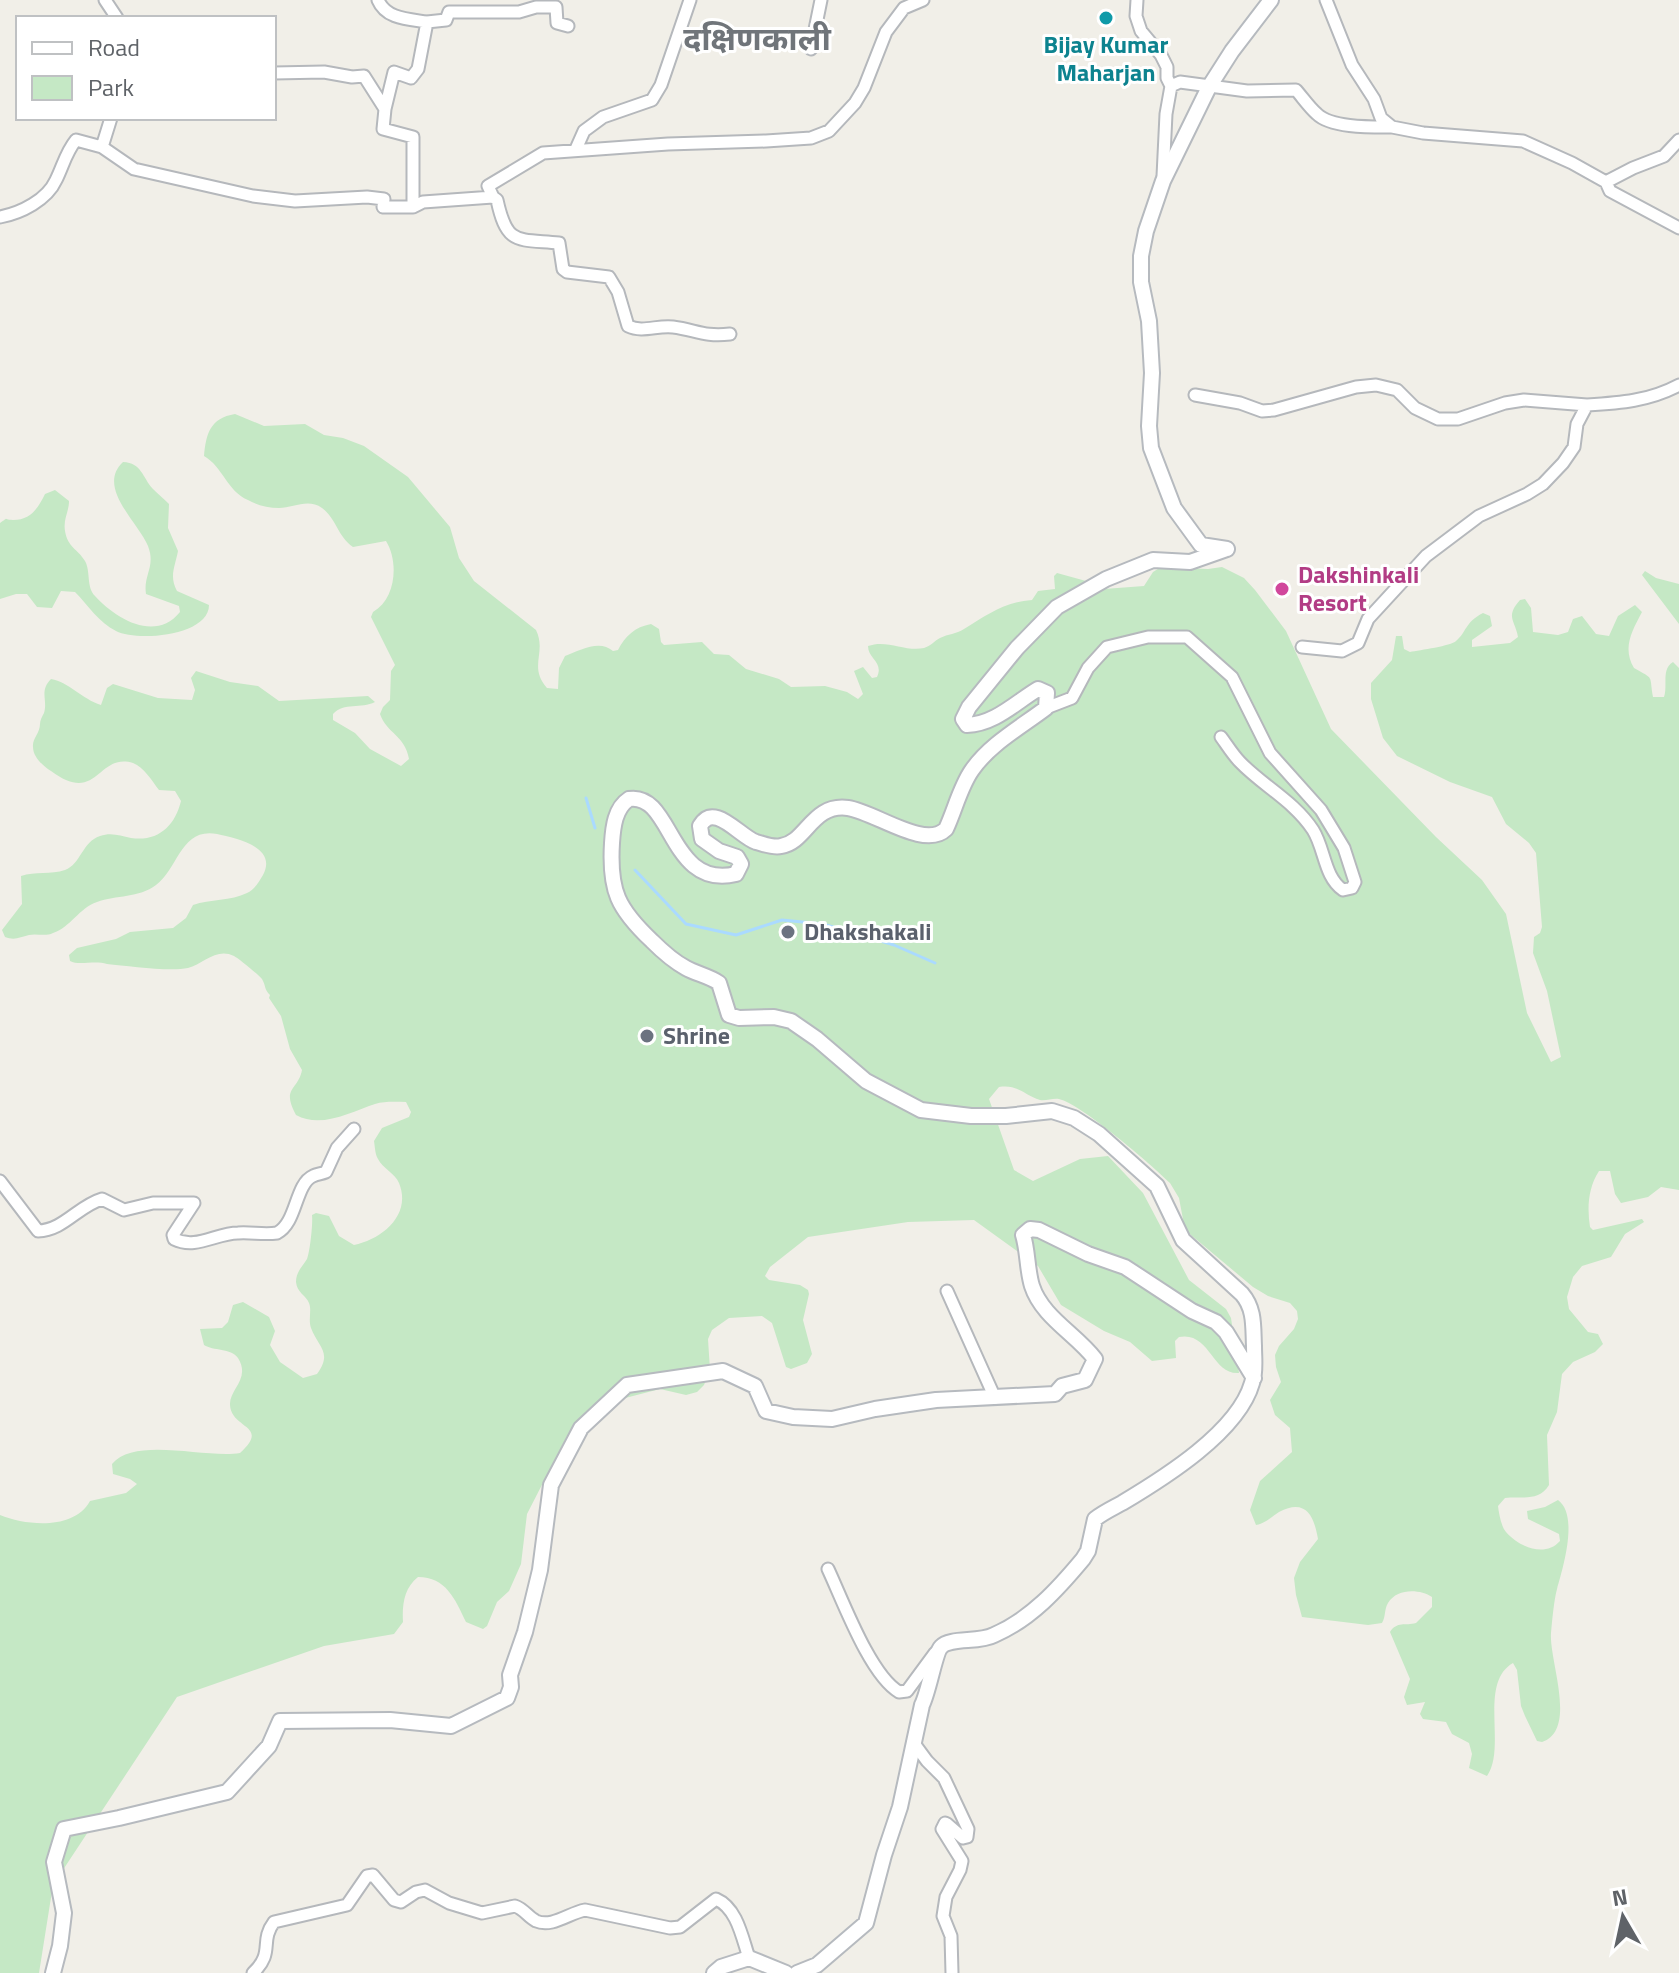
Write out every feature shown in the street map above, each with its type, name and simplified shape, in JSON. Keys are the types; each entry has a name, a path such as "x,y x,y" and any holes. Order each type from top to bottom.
{"main road":[{"path":"797,1973 817,1965 866,1923 900,1807 913,1742 939,1649 947,1642 979,1641 992,1637 1035,1610 1083,1559 1088,1551 1095,1519 1201,1449 1237,1412 1254,1378 1253,1318 1246,1299 1183,1240 1157,1186 1099,1134 1074,1118 1052,1111 983,1116 921,1110 866,1081 791,1021 774,1017 733,1017 726,1010 719,983 685,968 659,948 627,916 615,890 611,855 618,811 629,799 650,803 687,860 702,871 719,876 736,874 741,864 737,857 719,851 702,839 701,823 710,817 724,820 752,841 778,847 789,844 817,817 836,808 860,811 917,835 936,836 946,829 975,765 1046,708 1047,693 1038,689 1019,704 979,723 971,726 963,722 964,713 1024,639 1057,607 1106,579 1153,560 1190,562 1227,549 1201,545 1174,508 1151,448 1152,373 1149,321 1141,282 1141,256 1163,181 1209,87 1271,0"},
{"path":"53,1973 64,1913 54,1862 64,1829 177,1806 227,1792 269,1746 280,1721 390,1720 451,1726 507,1698 511,1687 510,1675 525,1632 540,1570 551,1485 581,1428 627,1385 723,1371 755,1386 766,1411 793,1417 832,1419 936,1400 1055,1394 1062,1386 1085,1380 1095,1359 1081,1341 1044,1309 1032,1286 1023,1235 1030,1229 1039,1230 1088,1254 1125,1267 1192,1311 1216,1322 1226,1332 1254,1378"},
{"path":"714,1973 721,1967 749,1958 786,1973"}],"street":[{"path":"378,0 384,12 427,22 446,20 449,12 519,12 536,7 556,7 557,23 568,26"},
{"path":"576,149 584,131 603,117 652,100 661,85 690,0"},
{"path":"811,49 821,0"},
{"path":"730,334 708,337 671,326 635,330 628,326 618,292 609,277 567,272 563,269 559,243 515,238 506,231 497,200 488,186 543,153 811,138 829,131 860,96 886,32 904,4 923,0"},
{"path":"1137,0 1136,16 1141,31 1161,55 1171,86 1166,114 1163,181"},
{"path":"1326,0 1352,65 1374,99 1381,118 1392,127"},
{"path":"413,207 413,137 383,129 394,72 411,78 418,69 427,22"},
{"path":"276,73 324,72 364,76 385,109"},
{"path":"1171,86 1180,82 1247,91 1296,90 1325,120 1360,127 1392,127 1423,133 1523,141 1562,157 1606,182 1610,191 1679,228"},
{"path":"102,147 110,120"},
{"path":"0,217 23,209 50,191 69,148 76,140 102,147 134,169 253,196 295,201 367,197 384,199 383,207 413,207 423,202 493,197"},
{"path":"1606,182 1664,156 1679,140"},
{"path":"1195,395 1240,403 1262,411 1356,387 1376,385 1397,390 1415,408 1438,419 1458,419 1524,400 1587,405 1639,401 1661,395 1679,385"},
{"path":"1302,647 1342,651 1358,643 1368,619 1426,556 1479,516 1543,484 1574,447 1577,424 1587,405"},
{"path":"1046,708 1072,698 1088,668 1107,647 1148,637 1187,637 1232,677 1270,753 1321,810 1344,848 1355,882 1352,888 1348,891 1337,886 1313,830 1282,796 1240,762 1221,737"},
{"path":"0,1181 38,1231 50,1230 90,1203 102,1199 124,1210 153,1203 194,1203 173,1235 179,1242 203,1242 239,1232 277,1233 284,1230 290,1220 306,1182 312,1176 326,1172 337,1148 354,1129"},
{"path":"947,1291 995,1398"},
{"path":"828,1569 860,1639 892,1688 899,1692 907,1691 939,1649"},
{"path":"913,1742 944,1778 968,1829 967,1837 963,1838 945,1823 942,1829 962,1861 946,1897 943,1916 951,1936 952,1973"},
{"path":"253,1973 266,1958 267,1938 274,1922 347,1905 367,1876 373,1875 394,1900 401,1902 425,1890 468,1911 482,1913 515,1906 534,1920 548,1923 585,1910 670,1928 680,1927 716,1899 736,1919 749,1958"}],"green space":[{"path":"235,414 264,426 305,424 324,435 364,446 408,477 450,527 459,558 474,581 536,630 540,646 539,673 547,688 558,689 559,668 565,656 596,646 618,650 631,633 651,624 659,629 664,645 702,642 714,654 729,655 746,669 779,679 791,687 825,686 847,692 858,699 863,694 854,671 863,667 872,678 877,677 879,672 868,646 926,647 1004,606 1032,600 1038,591 1055,589 1054,576 1057,573 1104,589 1144,586 1153,572 1161,567 1222,567 1244,578 1286,631 1331,729 1482,880 1506,914 1527,1013 1551,1062 1561,1057 1547,991 1533,953 1534,937 1542,927 1536,853 1506,824 1492,797 1450,782 1397,756 1383,738 1371,699 1371,683 1392,660 1396,636 1402,636 1404,649 1410,652 1448,645 1460,638 1472,620 1483,613 1490,616 1492,626 1472,640 1472,647 1510,643 1518,637 1512,615 1520,600 1525,599 1531,608 1533,632 1558,635 1568,632 1573,619 1582,616 1596,634 1609,636 1618,616 1635,605 1642,612 1632,633 1630,661 1634,668 1650,678 1653,697 1664,697 1669,665 1673,662 1679,668 1679,1190 1661,1187 1648,1197 1621,1203 1615,1194 1610,1171 1599,1171 1589,1198 1590,1227 1593,1230 1642,1219 1644,1222 1625,1234 1611,1257 1582,1266 1573,1277 1567,1297 1569,1309 1588,1332 1598,1334 1603,1344 1595,1352 1573,1362 1562,1374 1557,1412 1547,1435 1549,1485 1540,1494 1505,1498 1498,1506 1506,1532 1525,1546 1540,1550 1560,1541 1559,1534 1528,1519 1527,1511 1558,1500 1568,1517 1568,1542 1551,1633 1560,1710 1553,1735 1542,1742 1537,1741 1521,1706 1517,1670 1513,1663 1503,1672 1497,1685 1495,1749 1487,1776 1469,1768 1472,1754 1469,1743 1452,1734 1446,1722 1423,1719 1420,1714 1425,1702 1407,1705 1404,1697 1410,1679 1390,1632 1398,1625 1416,1623 1432,1607 1432,1597 1427,1594 1409,1591 1392,1598 1382,1623 1368,1625 1302,1617 1294,1578 1300,1562 1318,1539 1314,1523 1307,1512 1296,1507 1279,1512 1256,1525 1250,1510 1260,1481 1292,1452 1290,1428 1275,1415 1270,1400 1281,1382 1275,1355 1294,1329 1297,1311 1290,1303 1253,1287 1185,1230 1179,1198 1170,1183 1099,1123 1059,1099 1040,1100 1016,1088 999,1087 989,1099 1014,1170 1033,1181 1080,1159 1108,1156 1143,1193 1189,1280 1226,1309 1231,1318 1239,1373 1223,1367 1198,1340 1189,1337 1179,1337 1175,1341 1176,1358 1152,1361 1130,1342 1104,1331 1061,1305 1038,1266 974,1220 908,1222 808,1237 770,1267 765,1276 769,1280 800,1285 808,1290 803,1320 812,1354 807,1363 791,1369 786,1367 772,1323 762,1316 729,1318 712,1330 708,1339 710,1370 704,1385 697,1392 686,1395 660,1389 602,1404 567,1436 527,1514 521,1564 509,1591 497,1602 483,1629 466,1622 443,1585 418,1577 407,1592 403,1622 394,1634 324,1646 177,1697 53,1885 39,1973 0,1973 0,1515 23,1522 62,1521 83,1510 90,1501 126,1493 137,1484 113,1474 112,1464 137,1451 240,1453 252,1437 251,1432 236,1419 230,1405 241,1378 241,1365 235,1355 204,1345 200,1329 222,1328 228,1322 233,1305 243,1302 269,1317 275,1331 270,1345 280,1362 303,1378 317,1374 324,1360 323,1350 311,1328 309,1303 296,1282 308,1255 312,1215 329,1216 339,1236 354,1245 384,1231 398,1215 401,1205 399,1183 378,1159 374,1141 382,1128 409,1117 411,1112 406,1102 379,1103 326,1120 296,1115 290,1094 302,1070 290,1049 281,1016 269,998 262,979 240,960 222,954 188,968 171,969 70,961 69,955 77,948 116,939 130,932 173,928 186,918 193,905 250,892 263,875 266,865 265,857 253,846 217,834 195,837 181,851 163,878 149,889 91,905 50,934 12,939 5,937 2,930 22,904 21,876 65,870 75,863 89,843 100,836 112,834 141,839 157,835 170,825 181,801 175,791 159,790 133,763 112,765 88,781 79,783 67,780 42,764 33,751 33,744 44,713 45,688 51,679 64,683 101,705 107,688 113,684 158,698 192,700 195,690 191,678 196,671 230,682 258,686 279,701 368,696 375,702 337,710 333,720 355,733 370,749 401,766 409,759 404,745 380,714 390,700 391,671 395,665 371,617 387,598 393,580 393,559 386,541 353,547 327,512 317,505 271,507 241,496 204,456 211,428 220,419"},
{"path":"123,462 138,468 169,504 168,528 178,551 173,581 177,591 209,605 206,615 185,630 139,636 110,628 75,592 61,591 52,608 37,607 27,594 0,599 0,523 29,515 45,494 55,490 69,501 66,537 85,561 90,588 103,604 124,619 147,626 159,626 180,612 179,606 146,594 150,565 148,546 116,493 114,482"},
{"path":"1645,571 1656,578 1679,584 1679,624 1642,575"}],"waterway":[{"path":"586,798 595,828"},
{"path":"635,870 686,924 736,935 782,920 823,924 894,945 935,963"}],"place":[{"name":"Bijay Kumar Maharjan","path":"1106,18"},
{"name":"Dakshinkali Resort","path":"1282,589"},
{"name":"Dhakshakali","path":"788,932"},
{"name":"Shrine","path":"647,1036"}],"district":[{"name":"दक्षि‍णकाली","path":"757,39"}]}
